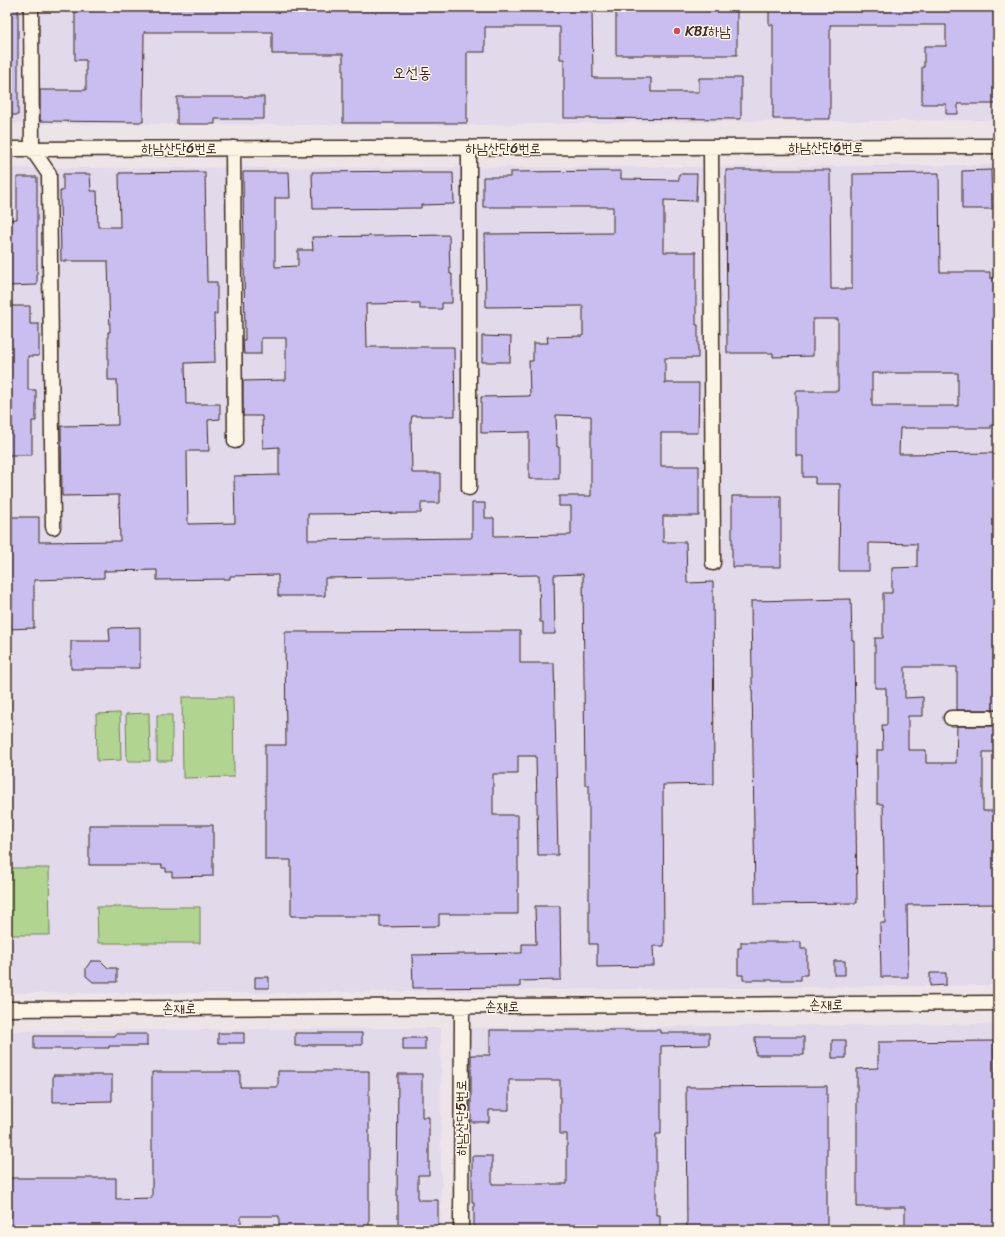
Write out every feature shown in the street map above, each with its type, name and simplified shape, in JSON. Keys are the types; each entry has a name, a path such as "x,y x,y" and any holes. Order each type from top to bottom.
{"street":[{"path":"31,7 32,149 49,174 53,527"},
{"name":"하남산단6번로","path":"7,149 998,146"},
{"path":"711,147 713,563"},
{"path":"233,148 235,441"},
{"path":"469,148 469,488"},
{"path":"951,718 998,718"},
{"name":"손재로","path":"7,1009 998,1003"},
{"name":"하남산단5번로","path":"461,1230 462,1006"}],"shaded area":[{"path":"7,7 21,7 22,124 7,124"},
{"path":"37,7 998,7 998,120 651,122 469,125 38,124"},
{"path":"998,165 998,985 253,993 7,993 7,168"},
{"path":"998,1024 998,1230 470,1230 468,1028"},
{"path":"441,1028 441,1230 7,1230 7,1031"}],"green space":[{"path":"182,697 233,697 234,777 183,778"},
{"path":"120,713 121,760 97,761 96,714"},
{"path":"149,713 150,761 127,761 126,714"},
{"path":"157,715 172,715 172,761 157,761"},
{"path":"7,868 49,868 50,935 7,935"},
{"path":"97,907 200,907 200,943 98,943"}],"building":[{"path":"7,7 18,7 18,115 7,115"},
{"path":"75,7 592,7 593,78 651,78 651,92 699,92 699,78 741,78 741,119 564,118 564,59 560,59 560,27 485,27 485,52 467,52 467,123 343,123 343,54 272,54 272,32 144,32 143,122 40,121 40,90 86,90 86,60 75,60"},
{"name":"KBI하남","path":"616,7 737,7 737,55 616,55"},
{"path":"769,7 998,7 998,104 958,104 958,114 946,114 946,104 922,104 922,67 924,67 924,46 946,46 946,25 830,25 830,119 773,119 773,25 769,25"},
{"path":"177,97 264,97 264,119 215,119 215,124 177,124"},
{"path":"726,170 830,170 831,289 852,289 853,174 939,173 940,272 990,272 990,278 998,278 998,425 991,425 991,428 900,428 899,454 998,453 998,710 957,710 957,667 905,667 905,698 923,697 923,716 908,716 908,750 926,750 926,763 956,763 957,726 998,726 998,752 983,752 983,811 998,811 998,904 907,905 908,977 881,977 880,923 885,923 883,804 877,804 877,750 883,750 882,725 887,725 887,695 886,688 875,688 875,638 883,638 883,593 892,593 892,568 917,567 917,544 869,543 869,571 839,571 840,484 815,484 815,477 803,477 803,456 796,456 796,391 838,391 838,319 813,319 813,356 773,357 773,353 727,353","holes":["872,373 958,373 958,406 872,406"]},
{"path":"991,170 992,209 962,209 962,171"},
{"path":"421,171 421,173 453,173 454,204 421,205 421,208 313,209 312,172"},
{"path":"621,171 621,179 679,180 679,174 697,174 696,201 664,200 664,252 696,252 696,325 698,325 698,358 665,358 665,383 699,383 698,433 661,433 661,466 699,466 699,516 663,516 663,542 686,542 687,583 713,582 714,784 663,785 664,946 653,946 654,966 597,967 597,944 589,944 589,785 585,785 583,574 554,575 555,634 543,634 543,622 540,622 539,575 325,578 325,596 278,596 278,575 230,576 230,579 157,580 157,570 104,571 104,578 34,580 34,628 7,629 7,517 39,517 39,542 120,541 119,495 62,496 61,426 118,425 117,380 108,380 108,332 110,332 108,261 61,261 60,191 63,191 63,174 90,174 91,191 97,191 98,227 120,227 119,173 205,172 207,282 217,282 217,314 214,314 215,362 185,363 186,404 220,404 220,419 208,420 209,451 187,451 188,524 235,523 234,476 279,475 279,447 263,448 262,416 243,416 243,381 286,380 286,338 261,338 261,354 244,354 243,172 289,172 290,198 275,198 275,267 298,266 298,250 313,250 312,237 449,235 450,274 452,274 452,303 442,303 442,309 420,309 420,303 366,304 367,347 454,347 455,416 412,416 411,421 412,473 440,473 440,503 421,503 421,513 308,514 308,540 471,538 472,503 485,503 485,518 494,518 494,536 571,535 571,506 559,506 559,496 591,496 591,416 556,415 557,447 559,447 559,479 529,479 529,432 481,433 481,397 530,396 529,361 533,361 533,343 548,343 547,337 583,336 583,306 486,307 485,234 613,233 613,207 483,207 483,177 510,177 510,172"},
{"path":"17,177 37,177 37,285 7,286 7,220 17,219"},
{"path":"7,306 30,306 30,324 39,324 39,356 28,356 28,390 36,390 36,421 32,421 32,455 7,455"},
{"path":"482,336 511,337 510,362 482,362"},
{"path":"732,496 781,496 781,567 732,567"},
{"path":"851,599 852,640 854,640 857,903 755,904 751,601"},
{"path":"140,627 140,668 71,669 71,641 110,641 109,628"},
{"path":"520,631 520,663 554,663 558,855 538,855 536,756 518,756 518,774 493,774 493,815 518,815 518,914 439,914 439,926 380,927 380,916 291,916 291,860 265,860 265,745 286,745 285,632"},
{"path":"89,825 213,825 213,876 172,877 172,872 166,872 166,868 162,868 162,865 89,865"},
{"path":"535,906 560,906 561,980 520,981 520,987 413,988 412,955 522,953 522,944 536,944"},
{"path":"741,942 801,942 801,949 807,949 807,975 801,975 801,980 743,980 743,975 738,975 738,948 741,948"},
{"path":"91,961 101,961 108,968 117,968 117,982 93,982 86,976 86,968"},
{"path":"834,961 845,961 845,975 834,975"},
{"path":"930,973 946,973 946,985 930,986"},
{"path":"255,977 269,977 269,988 255,988"},
{"path":"490,1030 661,1030 661,1033 709,1033 709,1045 661,1046 661,1134 656,1134 656,1215 660,1215 660,1230 474,1230 474,1202 472,1202 472,1156 492,1156 492,1184 567,1184 567,1134 560,1134 560,1080 509,1080 509,1110 489,1110 489,1122 471,1122 471,1055 490,1055"},
{"path":"218,1033 244,1033 244,1043 218,1043"},
{"path":"295,1033 362,1033 362,1045 295,1046"},
{"path":"115,1034 147,1034 147,1046 34,1049 34,1036 115,1036"},
{"path":"755,1037 804,1037 804,1055 756,1055"},
{"path":"403,1038 425,1038 425,1050 403,1050"},
{"path":"832,1040 846,1040 846,1058 832,1058"},
{"path":"994,1041 995,1150 998,1150 998,1230 905,1230 905,1207 857,1207 857,1069 878,1068 878,1042"},
{"path":"278,1071 369,1071 369,1230 279,1230 279,1216 241,1216 241,1230 7,1230 7,1178 116,1178 116,1199 152,1198 152,1072 240,1072 240,1087 278,1087"},
{"path":"398,1074 422,1074 422,1117 429,1117 429,1175 418,1175 418,1200 438,1200 438,1230 422,1230 422,1226 398,1226"},
{"path":"53,1075 112,1075 112,1101 53,1102"},
{"path":"827,1086 827,1230 687,1230 686,1087"}],"place":[{"name":"KBI하남","path":"677,31"}],"district":[{"name":"오선동","path":"412,72"}]}
